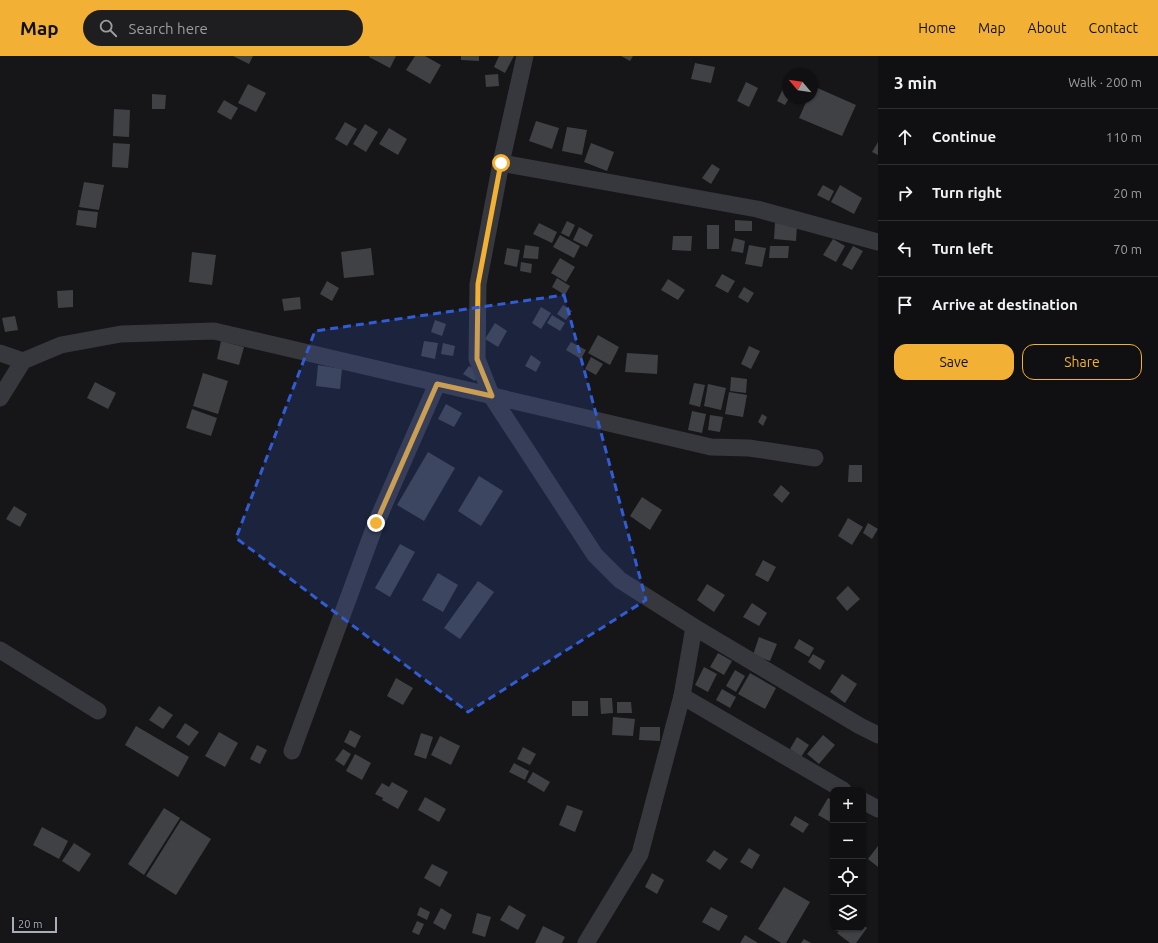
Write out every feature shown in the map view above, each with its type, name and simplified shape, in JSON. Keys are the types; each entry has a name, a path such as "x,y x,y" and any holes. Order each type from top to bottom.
{"street":[{"path":"525,56 501,163 478,284 477,359 492,396 595,555 620,580 694,627 860,726 878,735"},
{"path":"501,163 757,209 878,242"},
{"path":"0,398 23,361 61,345 121,334 214,331 711,447 749,448 815,458"},
{"path":"0,353 23,361"},
{"path":"292,752 376,523 437,384"},
{"path":"586,943 640,854 682,696 694,627"},
{"path":"0,650 98,711"},
{"path":"682,696 838,787"},
{"path":"866,803 878,809"}],"highlighted area":[{"path":"564,295 646,600 468,712 236,538 315,331"}],"building":[{"path":"233,56 253,56 249,64"},
{"path":"369,56 396,56 390,68"},
{"path":"415,56 425,56 441,65 430,84 406,70"},
{"path":"461,56 479,56 479,61 461,60"},
{"path":"499,56 514,56 505,73 494,67"},
{"path":"621,56 633,56 630,61"},
{"path":"695,63 715,67 711,83 691,79"},
{"path":"498,74 499,86 486,87 485,75"},
{"path":"746,82 758,88 749,107 737,101"},
{"path":"248,84 266,93 256,112 238,103"},
{"path":"818,88 856,105 842,136 799,118 805,104 818,104"},
{"path":"782,91 782,104 777,101"},
{"path":"152,94 166,95 165,109 152,109"},
{"path":"224,100 238,108 231,120 217,112"},
{"path":"114,109 130,110 129,137 113,136"},
{"path":"536,121 559,128 552,149 529,141"},
{"path":"345,122 357,129 347,146 335,139"},
{"path":"365,124 378,132 366,152 353,144"},
{"path":"567,127 587,130 582,155 562,151"},
{"path":"389,128 407,139 398,155 379,144"},
{"path":"878,142 878,155 872,152"},
{"path":"113,143 130,144 128,168 112,167"},
{"path":"591,143 614,152 607,171 584,162"},
{"path":"712,164 720,169 711,184 702,178"},
{"path":"84,182 104,185 99,210 79,207"},
{"path":"823,185 834,191 829,201 817,195"},
{"path":"840,185 862,198 854,214 831,202"},
{"path":"78,210 98,212 96,228 76,225"},
{"path":"735,220 752,221 752,231 735,231"},
{"path":"567,221 575,225 569,237 561,233"},
{"path":"539,223 557,232 552,243 533,234"},
{"path":"775,223 797,225 796,241 774,239"},
{"path":"707,225 719,225 719,249 707,249"},
{"path":"579,227 593,235 587,247 573,240"},
{"path":"560,235 580,246 574,258 553,247"},
{"path":"673,236 692,236 691,251 672,250"},
{"path":"734,238 745,241 743,253 731,251"},
{"path":"833,239 845,246 836,262 823,255"},
{"path":"525,245 539,247 538,259 523,258"},
{"path":"749,245 766,248 762,267 745,264"},
{"path":"770,246 789,246 788,258 769,258"},
{"path":"853,246 863,251 852,270 842,265"},
{"path":"371,248 374,275 344,278 341,252"},
{"path":"507,248 520,250 517,267 504,264"},
{"path":"192,252 216,255 212,285 189,282"},
{"path":"560,258 575,267 566,282 551,273"},
{"path":"521,262 532,264 531,273 520,271"},
{"path":"722,274 735,281 728,293 715,286"},
{"path":"557,278 570,286 565,295 552,287"},
{"path":"668,279 685,290 678,300 661,290"},
{"path":"327,281 339,288 332,301 320,294"},
{"path":"744,287 754,293 748,303 738,297"},
{"path":"73,290 73,307 58,308 57,291"},
{"path":"300,297 301,309 284,311 282,299"},
{"path":"563,305 572,311 566,320 557,314"},
{"path":"541,307 551,313 541,329 532,323"},
{"path":"552,315 565,323 560,331 547,323"},
{"path":"15,316 18,330 5,332 2,318"},
{"path":"435,320 446,324 442,336 431,332"},
{"path":"495,323 507,331 498,347 485,339"},
{"path":"598,335 619,347 610,365 588,353"},
{"path":"221,341 244,347 239,365 217,359"},
{"path":"424,341 438,343 435,359 421,356"},
{"path":"571,342 586,350 581,359 566,350"},
{"path":"443,343 455,346 453,356 441,354"},
{"path":"749,346 760,351 751,369 741,364"},
{"path":"627,353 658,355 657,374 625,372"},
{"path":"531,355 541,362 536,372 525,366"},
{"path":"591,357 603,364 596,375 585,369"},
{"path":"318,365 342,369 340,389 316,386"},
{"path":"469,366 480,373 475,381 463,374"},
{"path":"203,373 228,381 218,414 193,406"},
{"path":"731,377 747,379 746,393 730,391"},
{"path":"95,382 116,393 108,409 87,398"},
{"path":"694,383 705,385 700,407 689,404"},
{"path":"708,384 726,388 721,410 704,406"},
{"path":"729,392 747,395 743,417 725,414"},
{"path":"446,404 462,413 454,427 438,419"},
{"path":"192,409 217,418 211,436 186,428"},
{"path":"692,411 706,414 702,433 688,430"},
{"path":"762,414 767,417 763,426 758,422"},
{"path":"710,415 723,417 720,432 708,430"},
{"path":"428,452 455,468 424,521 397,505"},
{"path":"849,465 862,465 862,482 848,482"},
{"path":"479,476 503,491 481,526 458,511"},
{"path":"781,485 790,493 782,503 773,495"},
{"path":"642,497 662,510 650,530 630,516"},
{"path":"14,506 27,514 20,527 6,519"},
{"path":"848,518 863,527 852,545 838,536"},
{"path":"868,523 878,529 872,539 863,533"},
{"path":"400,544 415,552 390,597 375,588"},
{"path":"763,560 776,567 768,582 755,575"},
{"path":"438,573 458,585 443,612 422,600"},
{"path":"478,581 494,592 460,639 444,628"},
{"path":"707,584 725,595 714,612 697,600"},
{"path":"848,586 860,599 847,611 836,598"},
{"path":"752,603 767,613 759,626 743,617"},
{"path":"759,637 777,644 770,661 753,655"},
{"path":"799,639 814,648 809,657 794,648"},
{"path":"718,653 732,661 724,675 710,667"},
{"path":"813,654 825,661 820,670 808,662"},
{"path":"704,667 717,674 708,692 695,685"},
{"path":"735,670 745,676 736,692 726,686"},
{"path":"750,673 776,688 765,709 738,694"},
{"path":"842,674 857,684 845,703 830,692"},
{"path":"396,678 413,688 403,705 387,696"},
{"path":"722,689 736,697 730,708 716,700"},
{"path":"600,698 612,698 613,713 601,714"},
{"path":"572,701 588,701 588,716 572,716"},
{"path":"617,702 631,702 632,713 617,713"},
{"path":"159,706 173,715 163,729 149,720"},
{"path":"613,717 635,719 633,736 612,735"},
{"path":"185,723 199,732 189,746 176,737"},
{"path":"136,726 189,757 178,777 125,745"},
{"path":"640,727 660,727 660,741 639,740"},
{"path":"350,730 361,736 355,748 344,742"},
{"path":"219,732 238,743 225,767 205,756"},
{"path":"421,733 433,737 426,759 414,755"},
{"path":"823,735 835,745 819,764 807,754"},
{"path":"440,736 460,746 451,765 431,755"},
{"path":"797,737 809,745 801,757 790,749"},
{"path":"257,745 267,750 260,764 250,759"},
{"path":"523,747 536,754 530,765 517,759"},
{"path":"343,749 351,754 344,766 335,760"},
{"path":"355,754 371,763 362,780 346,771"},
{"path":"514,763 529,771 525,780 509,772"},
{"path":"533,772 550,782 544,792 527,782"},
{"path":"392,782 408,791 398,809 382,800 383,798 375,794 382,783 389,787"},
{"path":"425,797 446,809 439,822 418,810"},
{"path":"828,798 830,799 830,822 818,815"},
{"path":"567,805 583,811 575,832 559,825"},
{"path":"164,808 180,818 144,875 128,864"},
{"path":"795,816 809,824 803,833 790,825"},
{"path":"181,820 211,839 176,895 146,876"},
{"path":"42,827 68,841 59,859 33,845"},
{"path":"74,843 91,854 79,872 62,861"},
{"path":"878,846 878,867 868,859"},
{"path":"749,848 760,855 752,869 740,862"},
{"path":"714,850 728,859 720,870 706,861"},
{"path":"432,864 448,872 440,887 424,878"},
{"path":"652,873 664,880 657,894 645,887"},
{"path":"784,887 810,902 786,943 781,943 758,929"},
{"path":"509,905 526,915 518,930 500,920"},
{"path":"420,907 430,912 427,920 417,915"},
{"path":"711,907 728,916 719,931 702,922"},
{"path":"441,908 452,915 445,930 433,923"},
{"path":"477,913 491,917 485,937 472,933"},
{"path":"417,921 424,924 419,935 412,932"},
{"path":"543,926 565,937 562,943 535,943"},
{"path":"839,931 865,931 856,943 850,943 837,933"},
{"path":"745,935 758,943 740,943"},
{"path":"804,939 811,943 801,943"}],"route":[{"path":"376,523 437,384 492,396 477,359 478,284 501,163"}]}
